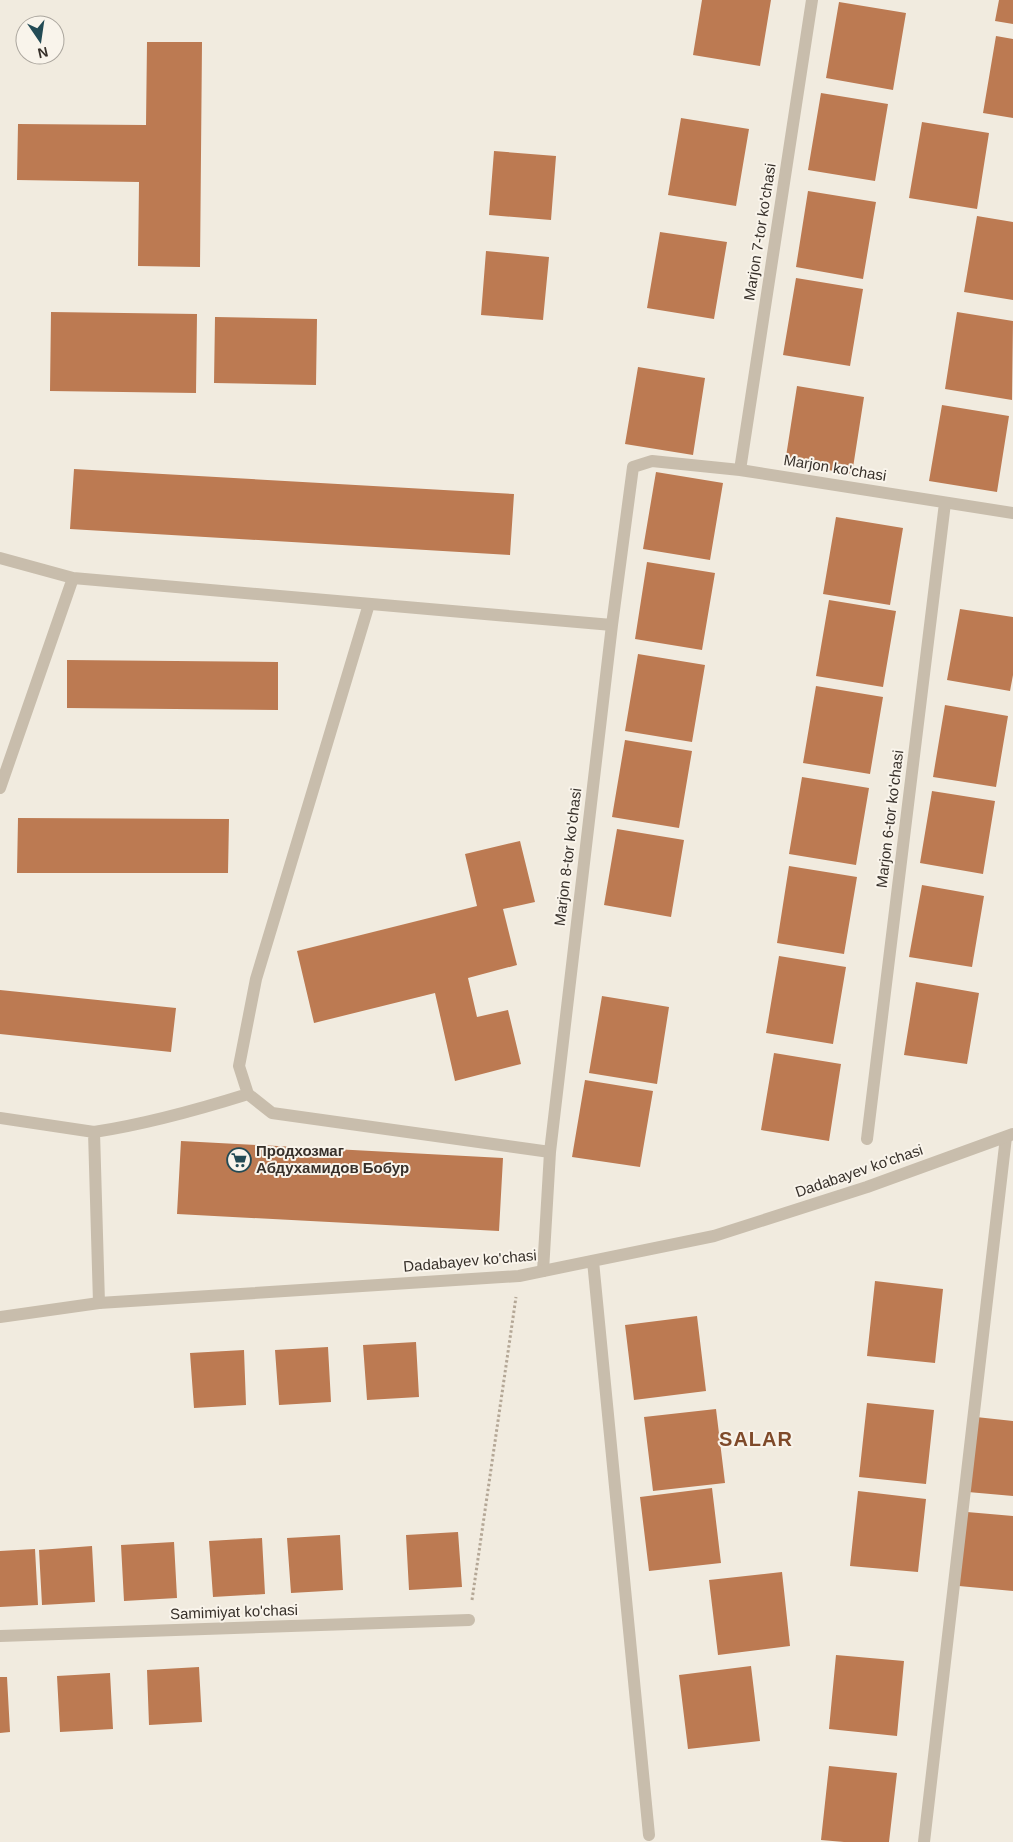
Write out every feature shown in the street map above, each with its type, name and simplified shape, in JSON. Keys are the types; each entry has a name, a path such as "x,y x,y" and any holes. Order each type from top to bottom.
{"street":[{"name":"Marjon 7-tor ko'chasi","path":"740,470 812,0"},
{"name":"Marjon ko'chasi","path":"652,461 740,470 1013,512"},
{"name":"Marjon 8-tor ko'chasi","path":"543,1271 550,1152 632,467 652,461"},
{"name":"Marjon 6-tor ko'chasi","path":"867,1139 946,503"},
{"path":"0,558 73,578 612,625"},
{"path":"0,788 73,578"},
{"path":"369,604 256,979 239,1066 248,1094 272,1113 550,1152"},
{"path":"0,1118 94,1132 142,1124 248,1094"},
{"path":"94,1132 99,1303"},
{"path":"924,1842 1009,1135"},
{"name":"Dadabayev ko'chasi","path":"0,1317 99,1303 519,1276 714,1236 867,1187 1009,1135"},
{"path":"593,1261 649,1835"},
{"name":"Samimiyat ko'chasi","path":"0,1636 469,1620"}],"path":[{"path":"469,1620 519,1276"}],"building":[{"path":"702,0 771,0 760,66 693,55"},
{"path":"999,0 1013,0 1013,24 995,21"},
{"path":"839,2 906,13 893,90 826,78"},
{"path":"996,36 1013,39 1013,118 983,113"},
{"path":"147,42 202,42 200,267 138,266 139,182 17,180 18,124 146,125"},
{"path":"821,93 888,104 875,181 808,170"},
{"path":"681,118 749,129 736,206 668,195"},
{"path":"922,122 989,133 977,209 909,198"},
{"path":"494,151 556,156 551,220 489,215"},
{"path":"808,191 876,202 863,279 796,267"},
{"path":"977,216 1013,222 1013,300 964,292"},
{"path":"660,232 727,242 714,319 647,308"},
{"path":"486,251 549,257 543,320 481,315"},
{"path":"796,278 863,289 850,366 783,355"},
{"path":"51,312 197,314 196,393 50,391"},
{"path":"957,312 1013,321 1012,400 945,389"},
{"path":"215,317 317,319 316,385 214,383"},
{"path":"638,367 705,378 693,455 625,444"},
{"path":"797,386 864,397 852,474 785,463"},
{"path":"942,405 1009,416 997,492 929,481"},
{"path":"74,469 514,494 510,555 70,529"},
{"path":"656,472 723,483 710,560 643,549"},
{"path":"836,517 903,528 890,605 823,594"},
{"path":"647,562 715,573 702,650 635,639"},
{"path":"829,600 896,611 883,687 816,676"},
{"path":"960,609 1013,617 1013,675 1010,691 947,680"},
{"path":"638,654 705,665 692,742 625,731"},
{"path":"67,660 278,662 278,710 67,708"},
{"path":"816,686 883,697 870,774 803,763"},
{"path":"945,705 1008,716 996,787 933,777"},
{"path":"625,740 692,751 679,828 612,817"},
{"path":"802,777 869,788 856,865 789,854"},
{"path":"932,791 995,801 983,874 920,863"},
{"path":"18,818 229,819 228,873 17,873"},
{"path":"617,829 684,840 671,917 604,905"},
{"path":"520,841 535,902 503,909 517,965 468,978 477,1017 508,1010 521,1064 455,1081 435,993 314,1023 297,951 477,906 465,854"},
{"path":"789,866 857,877 844,954 777,943"},
{"path":"922,885 984,896 972,967 909,957"},
{"path":"779,956 846,967 833,1044 766,1033"},
{"path":"916,982 979,993 967,1064 904,1055"},
{"path":"0,990 176,1008 171,1052 0,1034"},
{"path":"602,996 669,1007 657,1084 589,1073"},
{"path":"774,1053 841,1064 829,1141 761,1130"},
{"path":"585,1080 653,1091 640,1167 572,1157"},
{"path":"181,1141 503,1158 499,1231 177,1214"},
{"path":"875,1281 943,1289 935,1363 867,1356"},
{"path":"697,1316 706,1391 634,1400 625,1325"},
{"path":"416,1342 419,1397 367,1400 363,1345"},
{"path":"328,1347 331,1402 279,1405 275,1350"},
{"path":"244,1350 246,1405 194,1408 190,1353"},
{"path":"867,1403 934,1410 926,1484 859,1477"},
{"path":"716,1409 725,1483 653,1491 644,1417"},
{"path":"976,1417 1013,1421 1013,1496 968,1492"},
{"path":"712,1488 721,1563 649,1571 640,1497"},
{"path":"858,1491 926,1499 918,1572 850,1566"},
{"path":"967,1512 1013,1516 1013,1591 959,1586"},
{"path":"458,1532 462,1587 409,1590 406,1535"},
{"path":"340,1535 343,1590 291,1593 287,1538"},
{"path":"262,1538 265,1594 213,1597 209,1541"},
{"path":"174,1542 177,1598 124,1601 121,1545"},
{"path":"92,1546 95,1602 42,1605 39,1550"},
{"path":"35,1549 38,1605 0,1607 0,1551"},
{"path":"782,1572 790,1646 718,1655 709,1580"},
{"path":"836,1655 904,1661 897,1736 829,1729"},
{"path":"751,1666 760,1741 688,1749 679,1675"},
{"path":"199,1667 202,1722 149,1725 147,1670"},
{"path":"110,1673 113,1729 60,1732 57,1676"},
{"path":"0,1677 7,1677 10,1732 0,1733"},
{"path":"829,1766 897,1773 889,1842 821,1840"}],"place":[{"name":"Продхозмаг Абдухамидов Бобур","path":"239,1160"}],"district":[{"name":"SALAR","path":"756,1439"}]}
